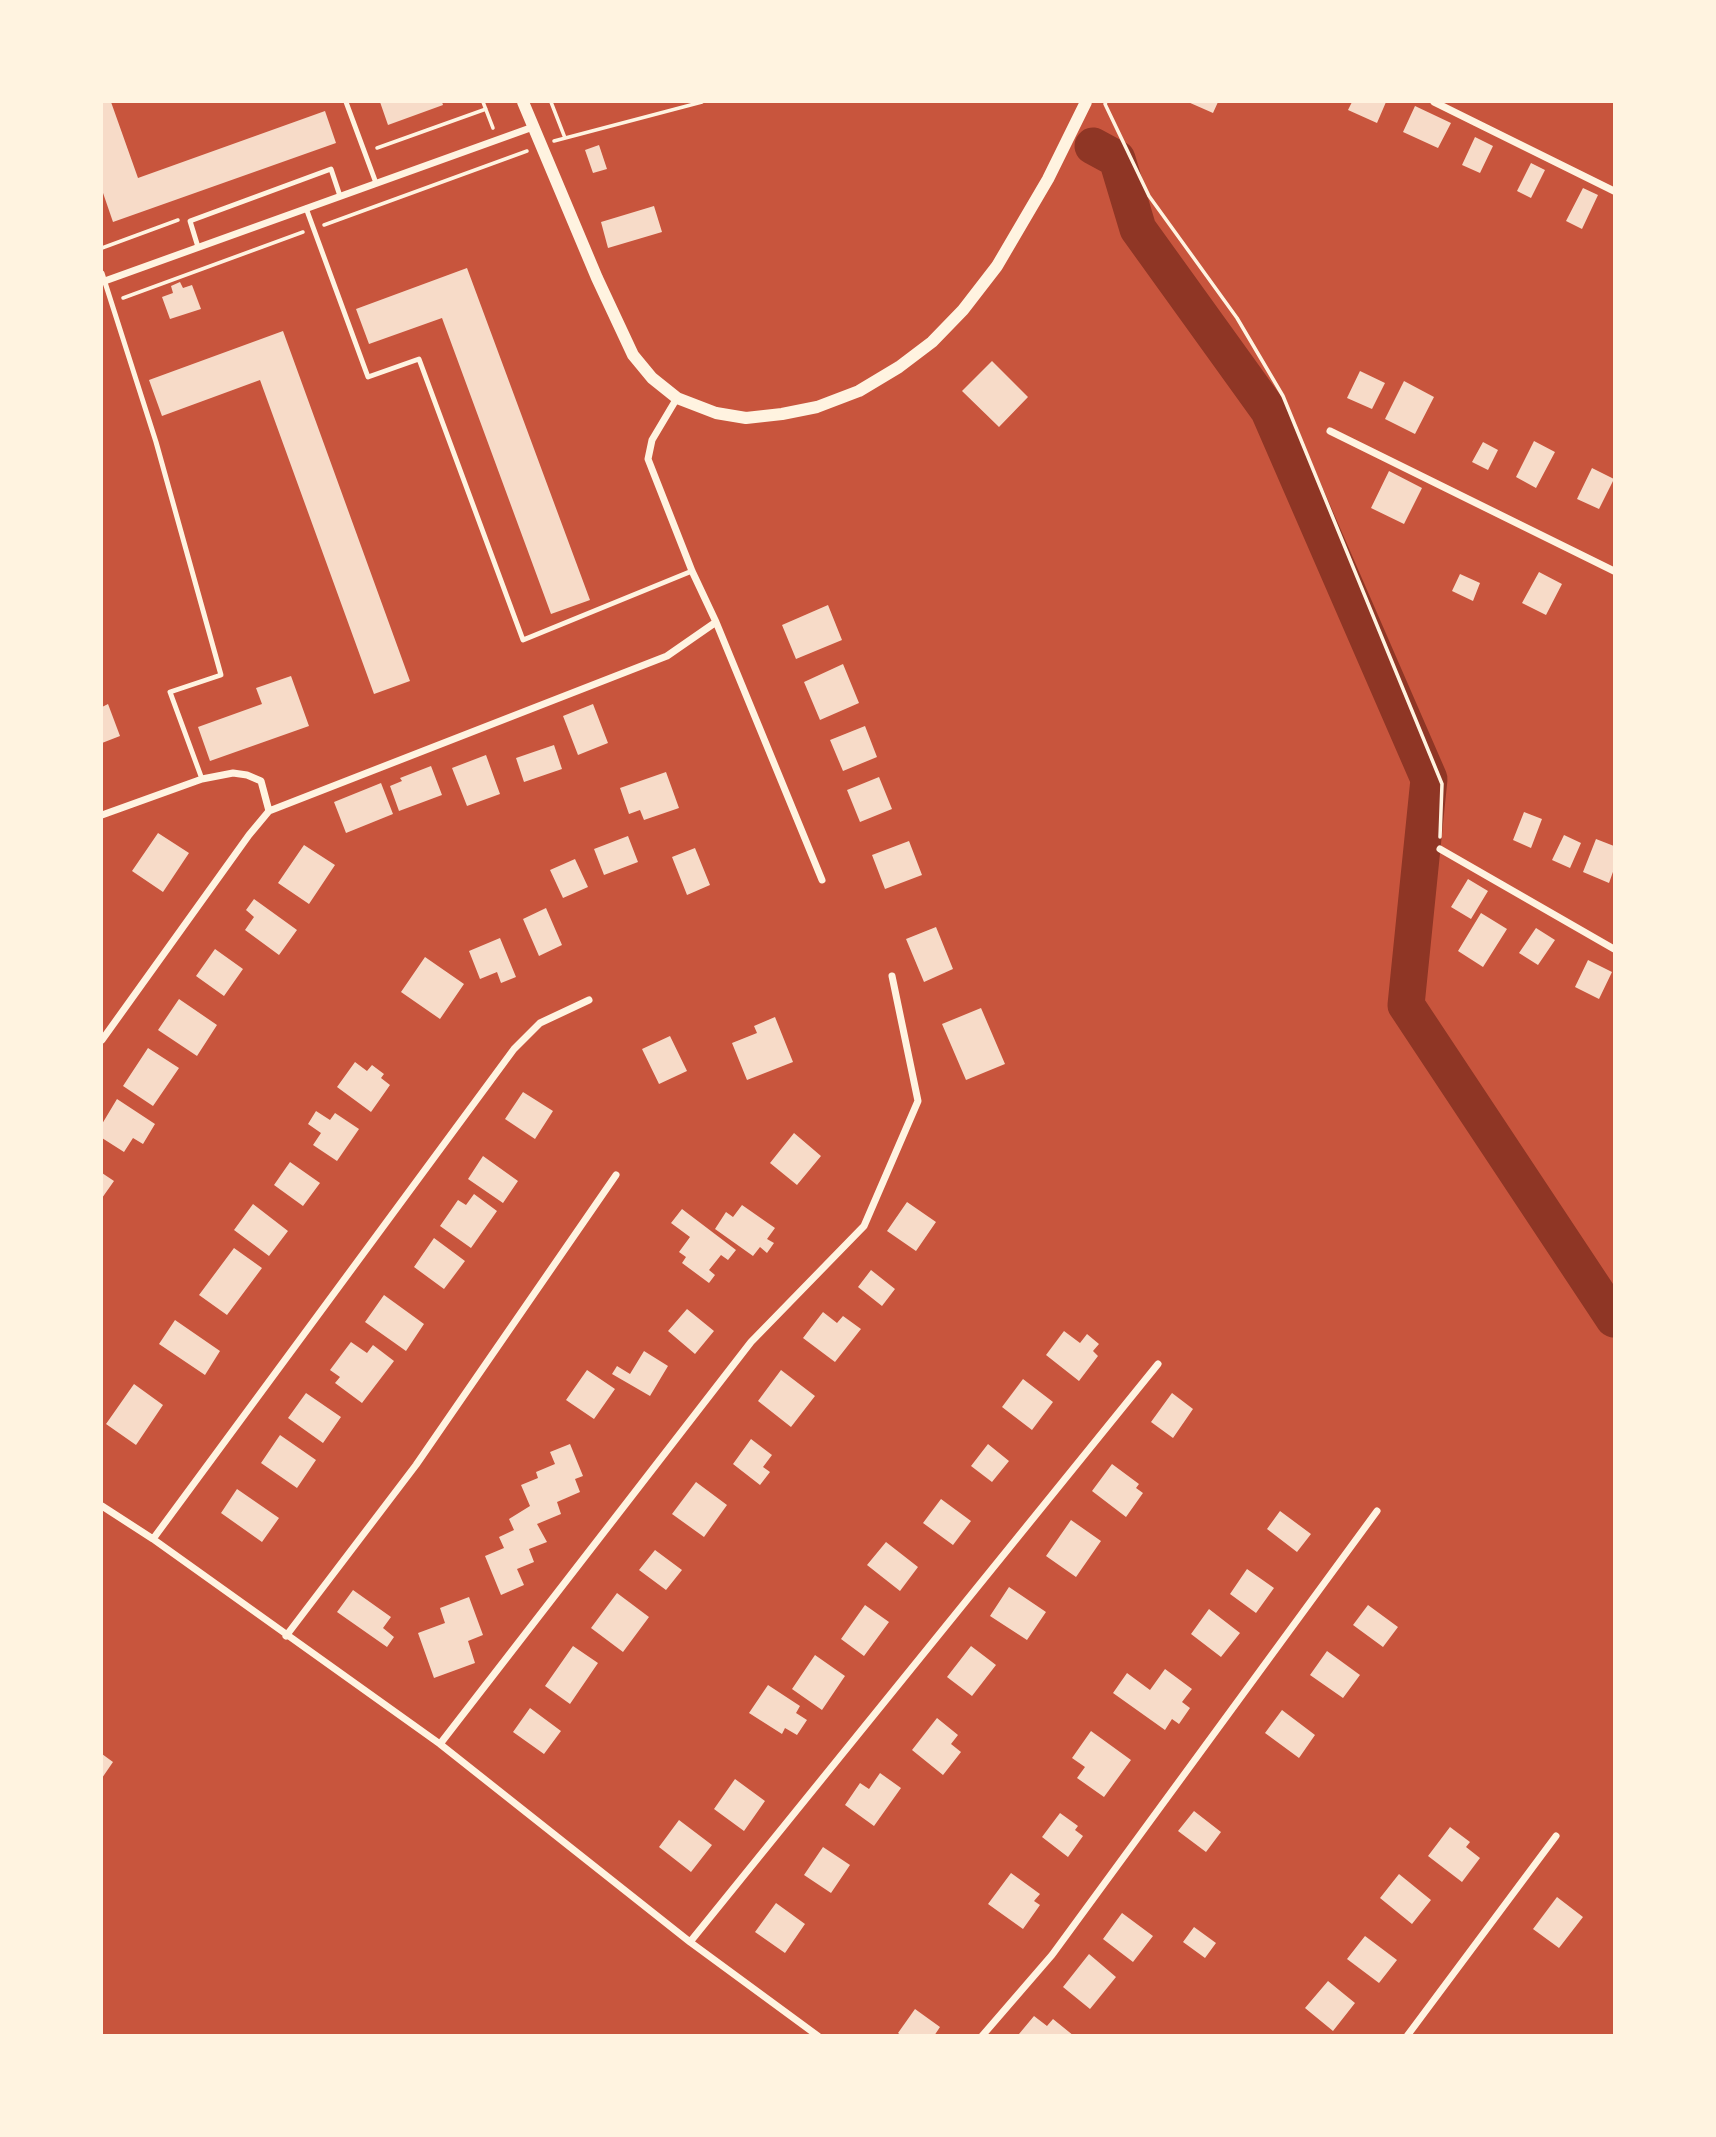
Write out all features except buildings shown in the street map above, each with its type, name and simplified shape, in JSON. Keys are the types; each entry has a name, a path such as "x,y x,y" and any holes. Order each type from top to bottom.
{"street":[{"path":"523,102 624,341 643,368 677,398 716,413 746,418 817,407 859,391 899,367 932,342 963,310 997,266 1048,179 1086,102"},
{"path":"1434,102 1615,191"},
{"path":"102,279 533,127"},
{"path":"677,398 652,440 648,459 692,571 716,622 822,880"},
{"path":"1330,431 1615,571"},
{"path":"102,1040 269,811 667,656 716,622"},
{"path":"102,815 202,779 233,773 254,777 263,786 269,811"},
{"path":"1440,849 1615,949"},
{"path":"440,1744 751,1342 864,1226 918,1101 892,976"},
{"path":"153,1539 514,1049 540,1023 589,1000"},
{"path":"286,1636 416,1465 616,1175"},
{"path":"690,1942 1158,1364"},
{"path":"102,1506 153,1539 440,1744 690,1942 818,2035"},
{"path":"982,2035 1052,1955 1377,1511"},
{"path":"1407,2035 1556,1836"}],"lane":[{"path":"345,102 376,183"},
{"path":"198,247 190,221 331,169 340,196"},
{"path":"306,208 368,377 419,359 523,640 692,571"},
{"path":"102,279 112,302 156,442 221,676 170,692 202,779"}],"path":[{"path":"483,102 497,139"},
{"path":"551,102 565,138"},
{"path":"112,302 541,146 702,102"},
{"path":"1106,102 1149,196 1237,318 1283,396 1442,784 1440,849"}],"waterway":[{"path":"1093,146 1117,159 1138,229 1269,411 1429,779 1406,1005 1614,1319"}]}
